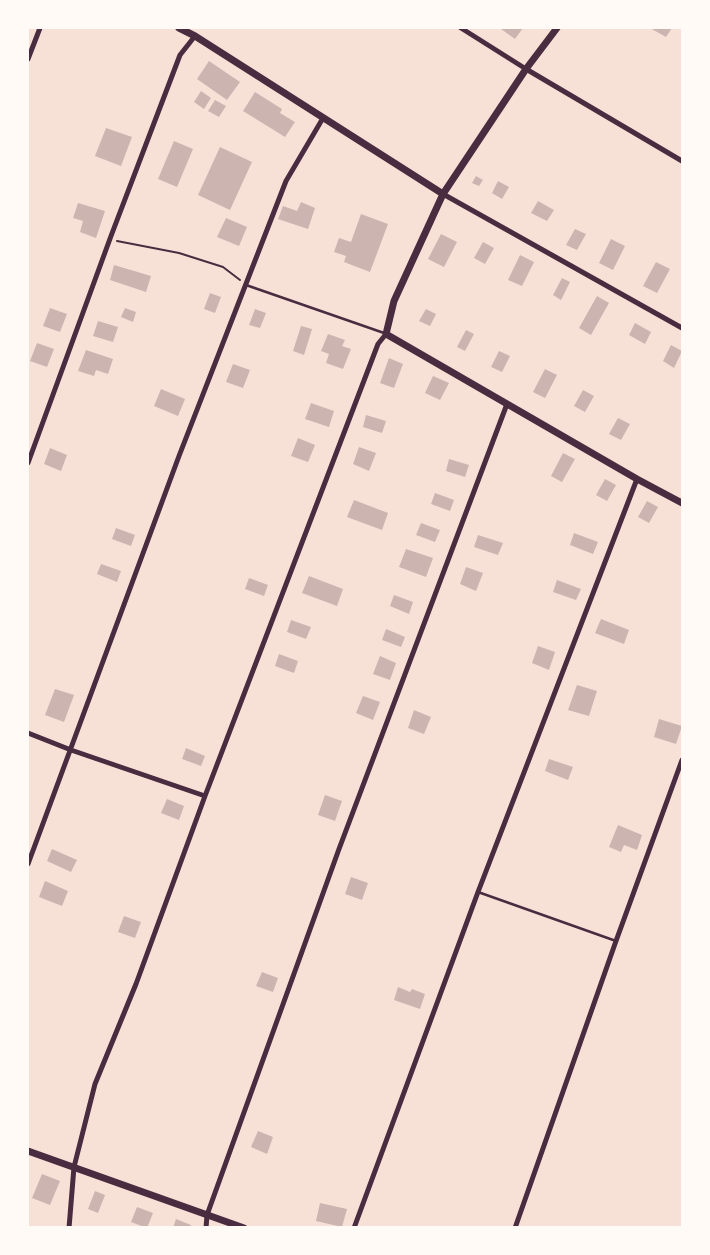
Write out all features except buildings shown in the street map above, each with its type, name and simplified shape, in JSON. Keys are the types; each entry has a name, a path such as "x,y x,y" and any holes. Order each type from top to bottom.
{"street":[{"path":"28,59 40,28"},
{"path":"178,28 194,36 443,194 682,328"},
{"path":"461,28 526,69 682,161"},
{"path":"68,1228 74,1167 95,1084 136,984 205,796 378,344 386,334 394,301 443,194 526,69 557,28"},
{"path":"28,462 180,55 194,36"},
{"path":"28,864 179,456 286,181 323,118"},
{"path":"386,334 682,503"},
{"path":"206,1228 207,1215 339,849 507,404"},
{"path":"354,1228 478,892 637,479"},
{"path":"28,733 71,750 205,796"},
{"path":"515,1228 682,760"},
{"path":"28,1151 244,1228"}],"lane":[{"path":"246,285 386,334"},
{"path":"478,892 616,941"}],"path":[{"path":"110,240 179,253 223,267 246,285"}]}
